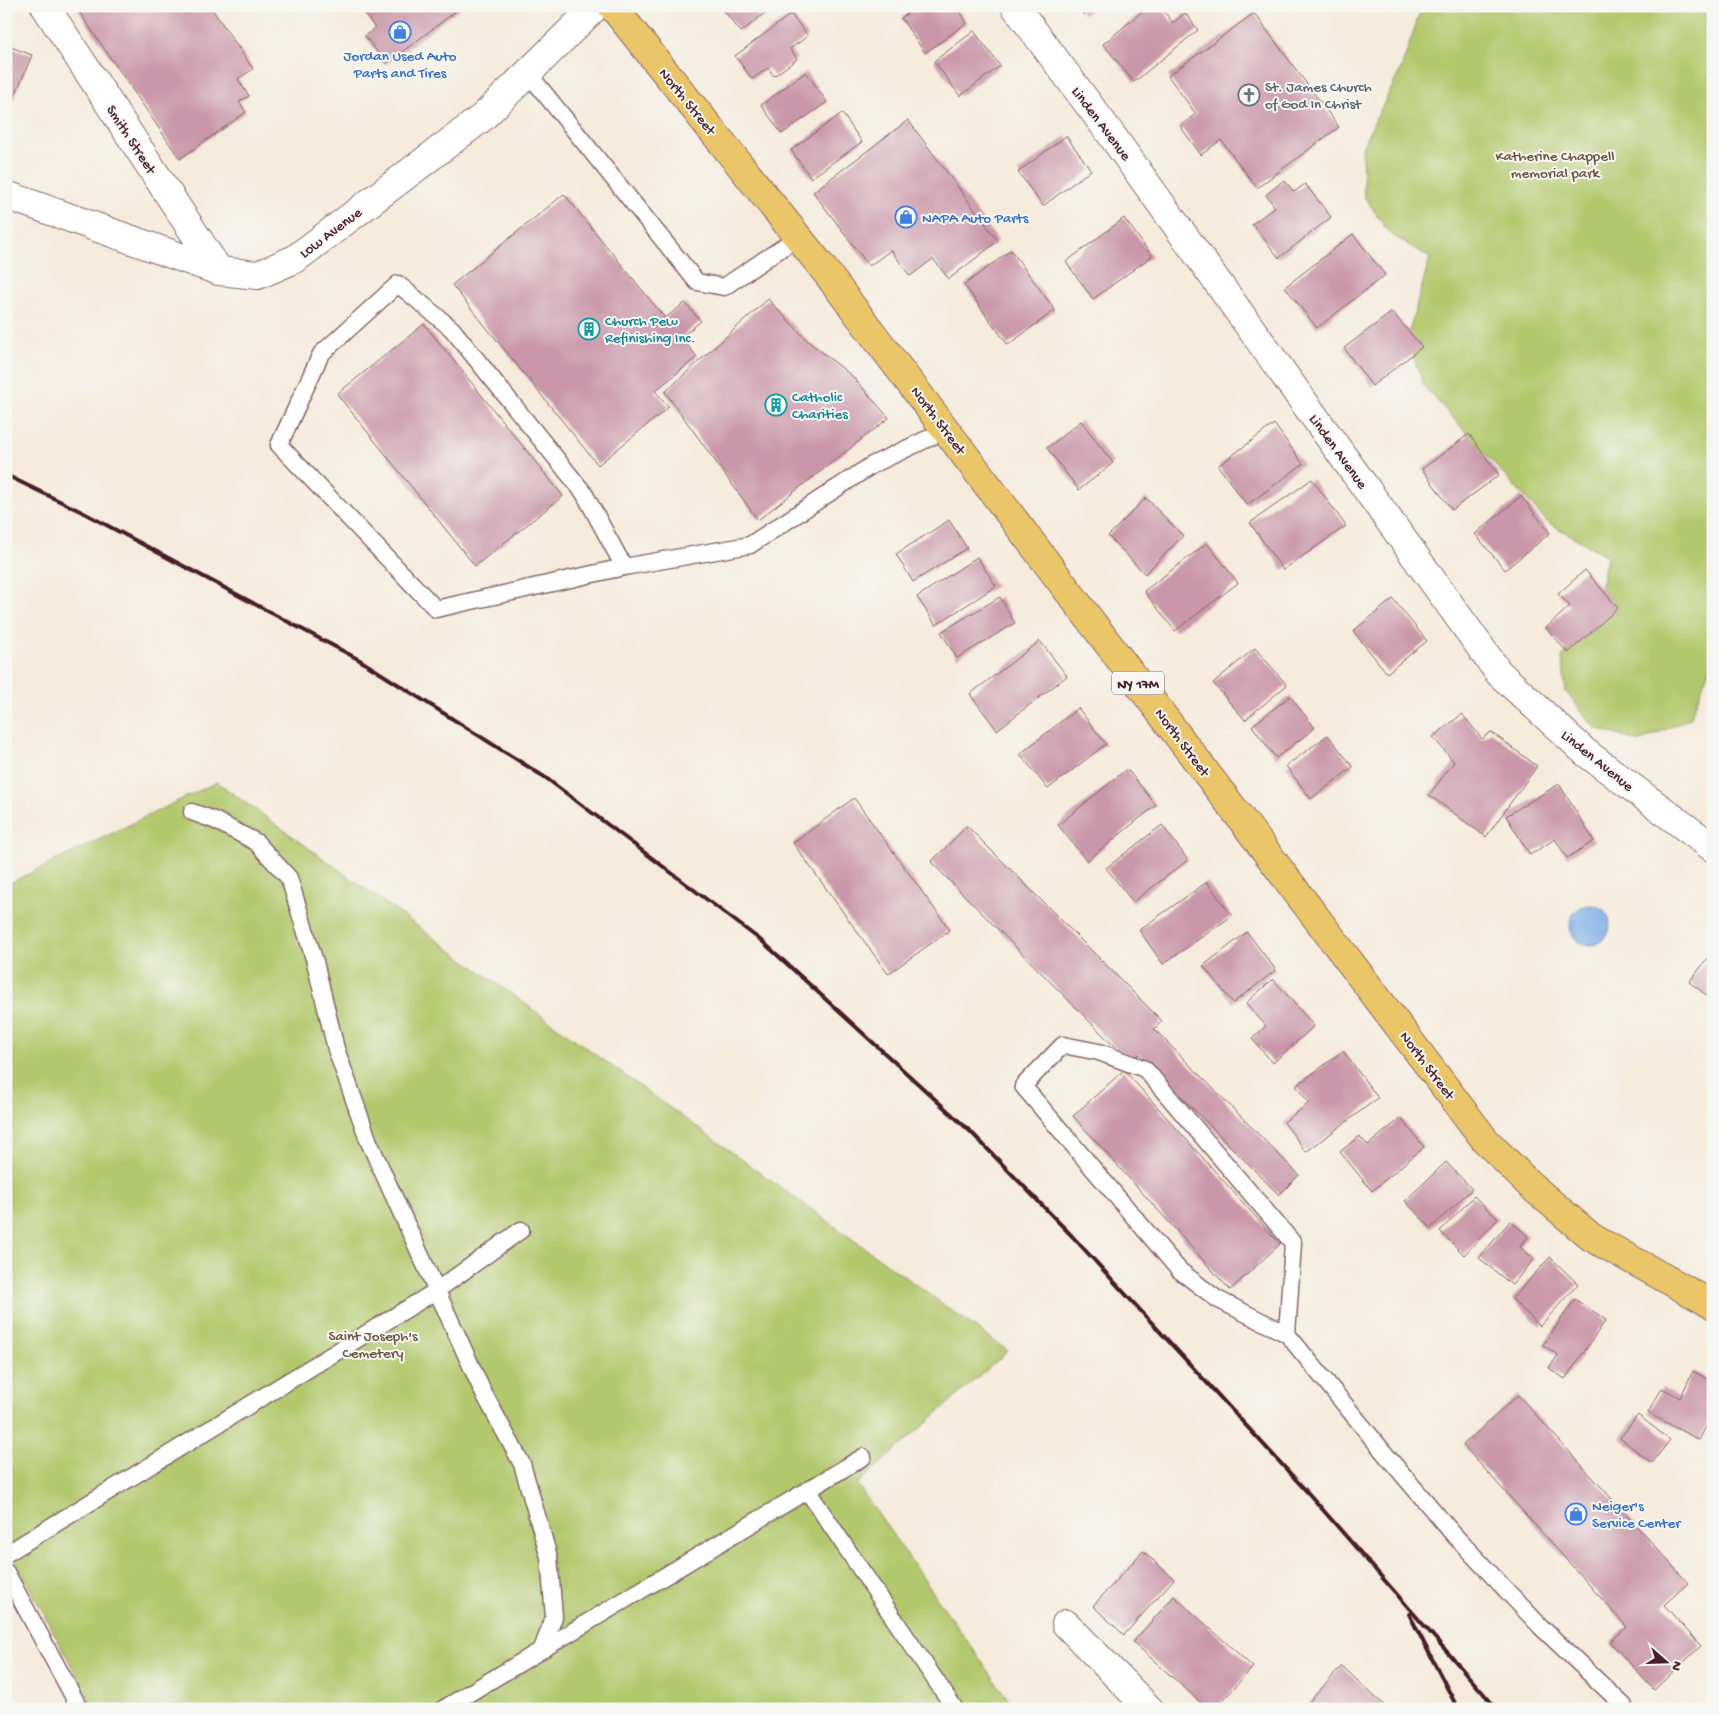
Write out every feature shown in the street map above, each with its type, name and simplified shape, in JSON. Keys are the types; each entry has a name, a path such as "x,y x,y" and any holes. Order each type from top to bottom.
{"main road":[{"name":"North Street","path":"612,6 798,237 1485,1140 1529,1184 1591,1236 1713,1304"}],"street":[{"name":"Smith Street","path":"45,6 219,272"},
{"name":"Low Avenue","path":"6,195 219,272 258,275 295,259 483,117 596,6"},
{"name":"Linden Avenue","path":"1015,6 1110,133 1499,673 1585,752 1713,848"},
{"path":"1066,1624 1149,1709"}],"lane":[{"path":"528,73 697,282 724,286 798,237"},
{"path":"624,568 584,493 452,329 398,284 321,354 279,444 436,609 624,568 750,546 872,465 946,430"},
{"path":"192,812 214,820 256,842 289,878 315,962 336,1049 369,1142 483,1392 522,1464 549,1557 554,1617 542,1649"},
{"path":"1286,1334 1293,1243 1145,1069 1099,1052 1063,1045 1023,1086 1180,1270 1217,1299 1286,1334 1454,1535 1541,1627 1628,1708"},
{"path":"6,1554 436,1291 521,1230"},
{"path":"443,1709 863,1457"},
{"path":"807,1490 955,1709"},
{"path":"6,1572 80,1709"}],"green space":[{"name":"Katherine Chappell memorial park","path":"1422,6 1713,6 1713,659 1690,718 1639,742 1595,728 1566,692 1562,657 1594,621 1607,556 1547,522 1424,386 1407,339 1430,258 1389,233 1364,196 1362,147 1401,69"},
{"name":"Saint Joseph's Cemetery","path":"217,782 1008,1351 857,1484 1015,1709 95,1709 6,1544 6,885"}],"water":[{"path":"1590,905 1601,908 1607,914 1610,925 1607,936 1601,942 1590,945 1579,942 1573,936 1570,925 1573,914 1579,908"}],"building":[{"path":"75,6 210,6 253,69 238,79 249,96 239,102 246,112 180,159"},
{"name":"Jordan Used Auto Parts and Tires","path":"359,6 463,6 386,64 365,36 375,28"},
{"path":"720,6 774,6 741,32"},
{"path":"890,6 905,6 895,13"},
{"path":"918,6 956,6 967,23 925,53 901,18"},
{"path":"1077,6 1095,6 1084,15"},
{"path":"1149,6 1160,6 1173,23 1185,13 1198,30 1134,82 1103,44"},
{"name":"St. James Church of God In Christ","path":"1254,13 1339,127 1257,188 1221,140 1201,155 1180,126 1196,114 1168,76"},
{"path":"791,14 808,36 790,49 797,59 774,76 768,68 752,79 735,56"},
{"path":"6,29 11,31 6,44"},
{"path":"974,31 1000,66 960,96 934,61"},
{"path":"6,45 32,55 6,117"},
{"path":"806,72 827,102 782,134 761,105"},
{"path":"842,113 862,142 811,178 791,150"},
{"name":"NAPA Auto Parts","path":"908,120 998,241 949,279 933,259 910,276 891,250 869,266 813,192"},
{"path":"1066,136 1091,170 1043,206 1018,172"},
{"path":"1284,180 1294,192 1305,184 1331,217 1279,258 1252,224 1275,207 1266,195"},
{"name":"Church Pew Refinishing Inc.","path":"564,194 665,318 685,303 701,321 681,337 697,357 655,391 669,407 598,465 452,285"},
{"path":"1124,218 1152,256 1093,299 1066,262"},
{"path":"1353,234 1385,275 1317,328 1285,287"},
{"path":"1011,250 1055,310 1008,345 964,285"},
{"name":"Catholic Charities","path":"768,299 809,342 852,376 889,418 758,520 665,392"},
{"path":"1392,312 1422,347 1372,386 1344,348"},
{"path":"424,324 563,496 475,566 337,394"},
{"path":"1081,421 1113,463 1079,490 1047,448"},
{"path":"1274,424 1303,464 1247,505 1218,466"},
{"path":"1469,434 1499,475 1452,510 1422,469"},
{"path":"1312,479 1346,526 1283,570 1250,523"},
{"path":"1521,496 1550,533 1505,570 1475,534"},
{"path":"1146,498 1183,536 1145,574 1108,536"},
{"path":"949,520 967,548 913,582 896,554"},
{"path":"1207,543 1238,583 1175,631 1144,591"},
{"path":"977,557 996,586 936,625 917,597"},
{"path":"1585,570 1618,608 1568,653 1546,628 1570,606 1558,594"},
{"path":"1000,597 1015,623 957,658 941,632"},
{"path":"1393,599 1427,641 1387,673 1353,631"},
{"path":"1040,641 1067,676 997,730 970,694"},
{"path":"1255,648 1287,685 1245,720 1213,683"},
{"path":"1290,696 1315,728 1276,758 1252,726"},
{"path":"1078,708 1106,744 1048,789 1020,754"},
{"path":"1462,714 1482,739 1491,732 1537,766 1486,837 1429,795 1454,762 1433,737"},
{"path":"1328,735 1353,767 1311,799 1286,766"},
{"path":"1127,769 1156,805 1087,861 1058,825"},
{"path":"1559,784 1594,841 1567,858 1555,839 1530,855 1506,816"},
{"path":"854,798 950,930 888,974 793,843"},
{"path":"1162,825 1188,860 1133,902 1106,868"},
{"path":"967,826 1162,1021 1154,1029 1299,1175 1279,1195 1139,1054 1130,1062 931,862"},
{"path":"1207,882 1232,916 1163,964 1139,930"},
{"path":"1247,932 1276,970 1233,1003 1203,966"},
{"path":"1713,952 1713,1000 1689,982"},
{"path":"1273,979 1314,1026 1273,1063 1252,1039 1266,1026 1246,1003"},
{"path":"1343,1051 1378,1098 1306,1152 1284,1122 1309,1103 1296,1086"},
{"path":"1124,1070 1280,1244 1230,1290 1073,1116"},
{"path":"1401,1118 1424,1147 1372,1191 1340,1152 1359,1136 1368,1145"},
{"path":"1446,1162 1472,1189 1431,1228 1405,1201"},
{"path":"1474,1196 1498,1219 1464,1255 1440,1231"},
{"path":"1510,1221 1528,1236 1520,1247 1534,1259 1512,1285 1479,1258"},
{"path":"1550,1257 1578,1284 1540,1326 1512,1299"},
{"path":"1575,1299 1606,1320 1565,1379 1549,1368 1558,1355 1543,1345"},
{"path":"1693,1371 1713,1382 1713,1413 1699,1440 1648,1413 1662,1388 1680,1398"},
{"name":"Neiger's Service Center","path":"1518,1395 1688,1583 1664,1605 1701,1646 1654,1690 1610,1642 1627,1627 1463,1445"},
{"path":"1638,1415 1670,1440 1652,1463 1620,1438"},
{"path":"1143,1551 1174,1579 1124,1635 1093,1606"},
{"path":"1174,1596 1253,1667 1215,1709 1208,1709 1133,1642"},
{"path":"1342,1666 1388,1709 1303,1709"}],"railway":[{"path":"6,475 82,512 358,659 546,778 763,942 972,1133 1072,1236 1310,1495 1497,1709"},
{"path":"1409,1614 1458,1709"}],"place":[{"name":"Jordan Used Auto Parts and Tires","path":"400,32"},
{"name":"St. James Church of God In Christ","path":"1249,95"},
{"name":"NAPA Auto Parts","path":"906,217"},
{"name":"Church Pew Refinishing Inc.","path":"589,329"},
{"name":"Catholic Charities","path":"776,405"},
{"name":"Neiger's Service Center","path":"1576,1514"}]}
